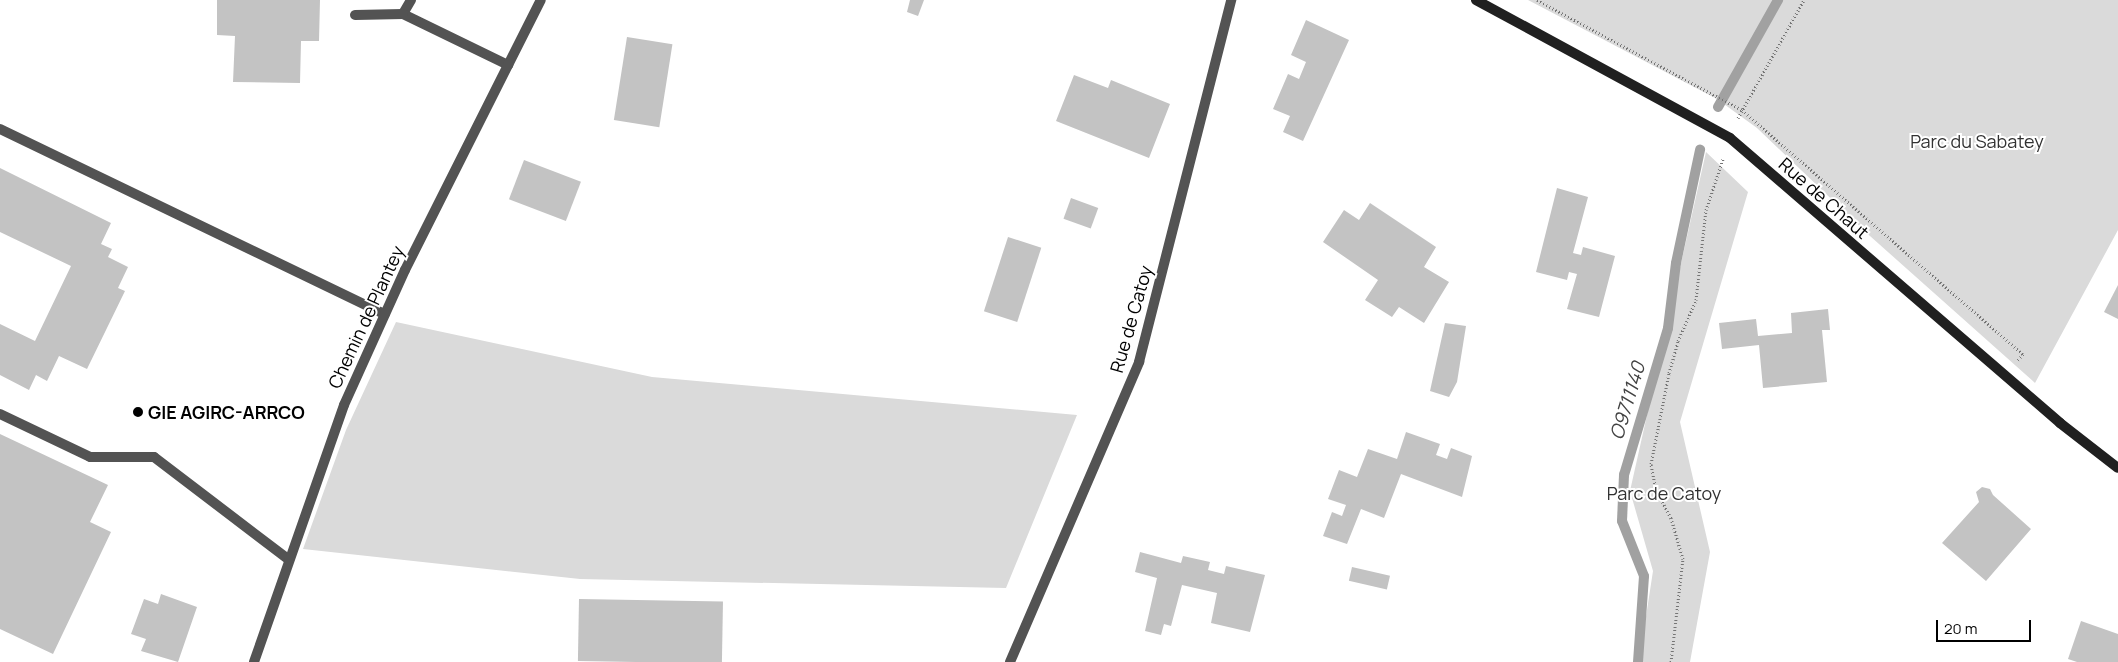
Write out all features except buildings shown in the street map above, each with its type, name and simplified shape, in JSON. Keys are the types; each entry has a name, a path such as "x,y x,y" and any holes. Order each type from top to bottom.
{"street":[{"path":"403,14 411,0"},
{"name":"Chemin de Plantey","path":"254,662 288,559 344,405 385,314 541,0"},
{"name":"Rue de Catoy","path":"1010,662 1138,362 1231,0"},
{"name":"Rue de Chaut","path":"1476,0 1730,138 2006,374 2060,423 2118,468"},
{"path":"355,15 403,14 508,65"},
{"path":"0,129 385,314"},
{"path":"0,414 90,457 154,457 288,559"}],"path":[{"path":"1537,0 1741,109 2023,354 2006,374"},
{"path":"1672,662 1683,559 1671,518 1656,490 1651,464 1669,373 1678,341 1696,300 1706,210 1730,138 1741,109 1804,0"}],"green space":[{"name":"Parc du Sabatey","path":"1528,0 2118,0 2118,230 2035,383 1870,236 1757,128 1717,99"},
{"name":"Parc de Catoy","path":"1706,152 1748,192 1680,422 1710,552 1690,662 1639,662 1653,571 1630,491"},
{"path":"396,322 652,377 1077,415 1006,588 580,579 303,549 346,430"}],"waterway":[{"name":"O9711140","path":"1718,107 1778,0"},
{"name":"O9711140","path":"1638,662 1644,576 1622,521 1624,475 1668,328 1676,263 1700,150"}],"place":[{"name":"GIE AGIRC-ARRCO","path":"138,412"}]}
